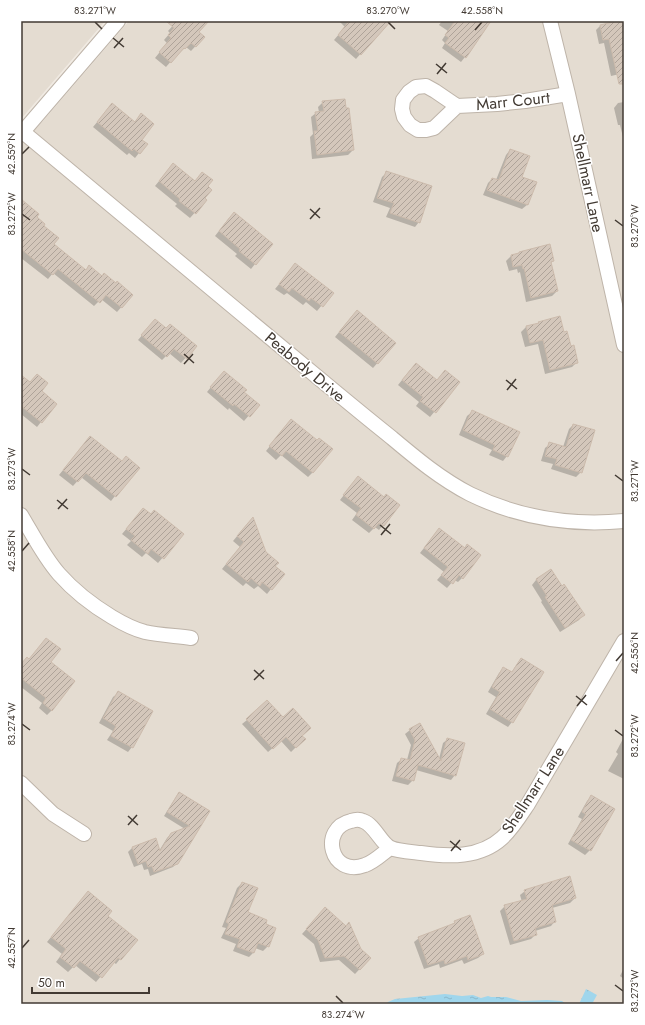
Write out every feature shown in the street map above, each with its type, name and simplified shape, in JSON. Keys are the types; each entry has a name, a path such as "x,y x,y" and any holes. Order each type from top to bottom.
{"street":[{"path":"22,133 118,21"},
{"name":"Shellmarr Lane","path":"550,21 568,94 624,345"},
{"name":"Marr Court","path":"456,106 525,101 568,94"},
{"name":"Peabody Drive","path":"22,133 314,375 439,476 469,493 495,505 518,513 561,521 624,521"},
{"path":"21,515 52,566 76,592 100,610 126,625 146,632 191,638"},
{"name":"Shellmarr Lane","path":"390,848 440,856 463,855 485,850 502,839 528,804 624,641"},
{"path":"21,783 53,814 84,834"}],"shaded area":[{"path":"21,21 105,21 21,119"},
{"path":"129,21 624,21 624,1004 21,1004 21,143 43,121"}],"water":[{"path":"586,989 597,995 592,1004 579,1004"},
{"path":"445,994 462,996 473,995 481,998 488,996 506,997 521,1001 562,1001 566,1004 386,1004 395,999"}],"building":[{"path":"166,21 209,21 199,32 205,37 196,47 191,43 185,49 184,48 171,63 159,52 171,38 168,35 174,28"},
{"path":"349,21 391,21 361,55 338,35"},
{"path":"455,21 491,21 466,58 445,43 449,38 445,35"},
{"path":"624,21 624,84 619,84 609,39 603,40 600,25"},
{"path":"345,99 346,108 349,108 354,150 317,155 314,131 318,131 315,112 324,111 322,101"},
{"path":"112,103 135,122 141,113 154,124 142,140 148,144 140,154 134,149 132,151 97,122"},
{"path":"510,149 530,156 522,177 537,182 528,205 487,190 492,178 499,180"},
{"path":"173,163 195,181 202,172 213,180 208,186 212,190 205,198 207,200 196,214 179,201 180,199 159,181"},
{"path":"386,171 432,186 420,223 390,213 394,203 377,198"},
{"path":"21,199 39,214 37,217 45,224 44,226 59,238 54,244 86,270 89,265 102,276 104,273 116,283 117,281 133,295 122,308 106,295 100,303 58,269 53,275 21,249"},
{"path":"234,212 273,244 256,265 219,231"},
{"path":"550,244 554,261 551,262 558,291 531,298 524,268 523,269 522,265 513,267 511,255"},
{"path":"295,263 334,293 323,307 311,298 309,301 292,288 289,292 279,284"},
{"path":"357,310 396,343 378,364 339,332"},
{"path":"560,316 564,332 567,331 571,346 574,345 578,363 550,370 543,340 530,343 526,326"},
{"path":"155,319 166,328 170,324 197,346 187,359 174,349 167,357 141,335"},
{"path":"416,363 437,380 445,370 460,382 436,413 420,401 423,397 402,380"},
{"path":"224,371 247,390 244,392 260,405 250,417 234,404 233,406 210,387"},
{"path":"37,374 48,383 42,391 57,404 42,423 21,406 21,375 30,382"},
{"path":"472,410 520,432 508,457 493,450 495,445 463,430"},
{"path":"291,419 317,440 319,438 333,449 313,473 286,451 282,456 269,446"},
{"path":"573,424 595,430 582,473 555,465 557,459 545,456 549,442 566,447"},
{"path":"90,436 122,461 126,456 140,468 116,497 86,473 78,482 63,470"},
{"path":"358,476 384,497 386,494 400,505 384,526 379,523 374,529 356,515 361,508 343,495"},
{"path":"143,508 151,514 154,510 184,534 164,559 151,549 148,554 131,540 135,536 126,529"},
{"path":"253,517 266,552 279,563 275,566 285,574 272,590 262,582 260,586 251,578 248,582 226,564 244,542 237,536"},
{"path":"439,528 465,548 467,544 481,555 463,579 459,575 453,584 441,575 448,567 424,548"},
{"path":"551,569 562,586 564,584 585,615 565,628 545,597 547,596 536,579"},
{"path":"46,638 61,649 51,662 75,681 52,711 43,703 46,698 21,678 21,664 27,657 29,659"},
{"path":"521,658 544,672 513,723 490,709 500,692 492,687 503,667 512,672"},
{"path":"118,691 153,711 133,748 111,736 116,726 103,718"},
{"path":"267,700 283,717 293,708 311,728 302,736 306,739 296,748 286,737 273,749 246,719"},
{"path":"420,723 441,761 447,738 465,743 456,776 418,765 414,781 396,776 401,758 410,760 415,740 409,729"},
{"path":"179,792 210,811 178,864 154,872 152,866 148,867 146,861 138,864 132,847 156,838 160,851 171,833 190,826 167,812"},
{"path":"591,795 615,809 591,851 571,840 586,814 582,812"},
{"path":"570,876 576,898 552,905 556,922 535,928 537,935 514,941 504,905 527,899 524,890"},
{"path":"242,882 258,888 248,912 267,920 266,924 276,928 269,947 258,943 254,953 237,947 240,939 225,934 229,924 226,922"},
{"path":"88,891 112,911 108,916 138,940 121,960 118,958 102,978 80,961 74,968 60,957 66,949 51,937"},
{"path":"325,907 346,926 349,922 361,949 371,958 360,970 344,956 325,958 318,940 306,929"},
{"path":"470,915 484,954 468,960 467,956 445,964 444,960 428,965 418,937 455,923 454,921"}]}
